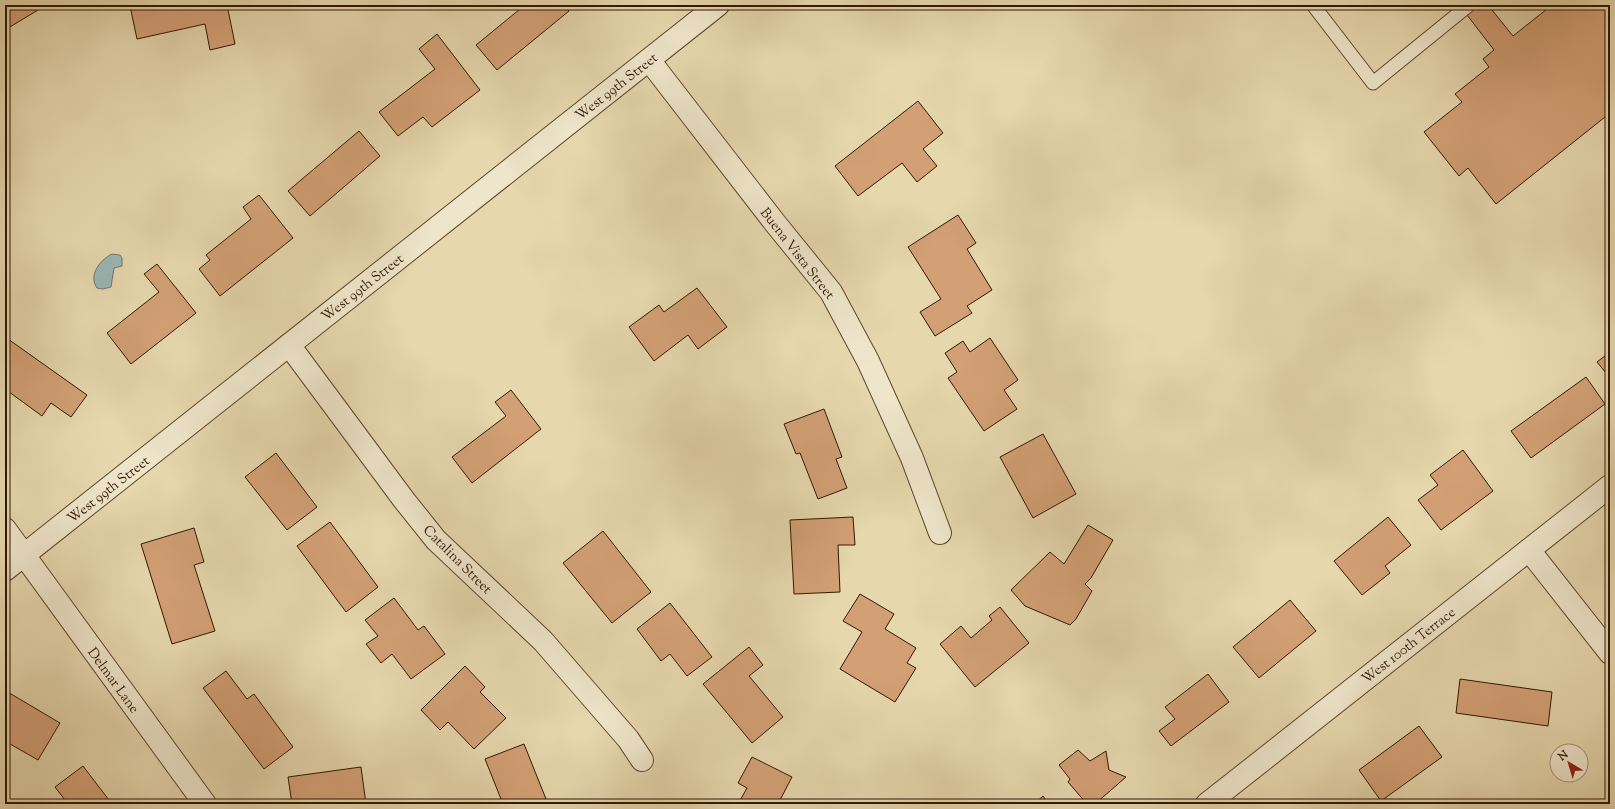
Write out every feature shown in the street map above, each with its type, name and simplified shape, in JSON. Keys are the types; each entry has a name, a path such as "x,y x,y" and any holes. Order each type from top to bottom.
{"street":[{"name":"West 99th Street","path":"5,570 718,5"},
{"name":"Buena Vista Street","path":"649,60 775,223 831,292 868,361 912,458 940,533"},
{"name":"Catalina Street","path":"288,345 404,500 436,540 543,641 623,733 642,760"},
{"name":"West 100th Terrace","path":"1207,804 1610,486"},
{"name":"Delmar Lane","path":"5,529 205,804"},
{"path":"1528,550 1610,653"}],"lane":[{"path":"1313,5 1373,82 1469,5"}],"water":[{"path":"112,254 120,255 122,258 122,266 114,268 111,287 103,289 97,288 94,278 97,268 103,260"}],"building":[{"path":"5,5 35,5 38,10 5,30"},
{"path":"227,5 235,44 210,50 205,24 137,39 130,6"},
{"path":"525,5 564,5 569,11 497,70 476,45"},
{"path":"1479,5 1488,5 1513,36 1552,5 1610,5 1610,113 1496,204 1468,168 1459,176 1424,132 1462,102 1455,94 1489,67 1483,59 1494,50 1467,15"},
{"path":"437,34 480,90 432,127 423,117 398,136 379,112 435,69 419,49"},
{"path":"918,101 943,133 923,149 937,166 917,182 902,163 858,196 835,166"},
{"path":"359,131 380,156 310,216 288,191"},
{"path":"259,195 293,238 220,296 199,269 210,260 206,255 251,219 243,207"},
{"path":"958,215 976,243 967,249 992,290 967,306 972,313 935,336 920,312 941,299 908,247"},
{"path":"157,264 196,313 131,364 107,333 159,292 144,274"},
{"path":"697,288 727,327 698,349 688,335 654,361 629,327 659,305 664,312"},
{"path":"990,338 1018,380 1004,390 1017,409 984,431 948,378 957,372 945,353 963,341 970,352"},
{"path":"8,339 87,395 71,417 51,403 42,416 5,389 5,343"},
{"path":"1610,352 1610,378 1597,362"},
{"path":"1586,377 1605,404 1531,458 1511,431"},
{"path":"511,390 541,429 472,483 452,457 506,416 495,402"},
{"path":"824,409 842,457 836,459 847,488 818,499 800,453 796,454 784,424"},
{"path":"1043,434 1076,494 1033,518 1000,457"},
{"path":"1463,450 1493,491 1441,530 1418,500 1438,485 1430,475"},
{"path":"276,453 317,507 287,530 245,477"},
{"path":"853,517 855,545 838,545 840,592 794,594 790,520"},
{"path":"1388,517 1411,545 1385,566 1390,573 1362,595 1334,561"},
{"path":"330,522 378,587 346,612 297,546"},
{"path":"1088,525 1113,540 1091,578 1085,584 1092,591 1076,619 1070,625 1025,606 1011,590 1050,552 1064,564"},
{"path":"194,528 204,562 194,565 215,631 172,644 141,544"},
{"path":"603,531 651,592 612,623 563,563"},
{"path":"860,594 894,614 885,629 916,648 907,663 916,668 895,702 840,669 862,632 843,621"},
{"path":"394,598 418,630 424,626 445,654 411,679 392,654 381,663 366,644 378,636 365,620"},
{"path":"1290,600 1316,631 1259,678 1233,647"},
{"path":"670,603 712,657 687,676 670,654 661,661 637,629"},
{"path":"1000,607 1029,643 975,687 940,644 961,626 971,638 992,620 989,616"},
{"path":"749,647 763,665 749,676 783,717 752,743 703,684"},
{"path":"465,666 485,687 480,692 506,718 474,749 448,722 440,730 421,710"},
{"path":"226,671 247,699 254,694 293,747 264,769 203,688"},
{"path":"1208,674 1229,702 1171,746 1159,731 1175,719 1165,707"},
{"path":"1460,679 1552,692 1548,726 1456,713"},
{"path":"6,691 60,723 38,760 5,741"},
{"path":"1419,726 1442,757 1381,801 1359,770"},
{"path":"524,744 548,804 503,804 485,759"},
{"path":"1078,750 1090,761 1106,751 1109,770 1126,777 1095,804 1087,804 1068,782 1070,779 1059,765"},
{"path":"752,757 792,777 778,804 738,804 747,788 738,783"},
{"path":"83,766 112,804 68,804 55,787"},
{"path":"361,767 366,804 292,804 288,777"},
{"path":"1043,796 1049,804 1034,804"}]}
